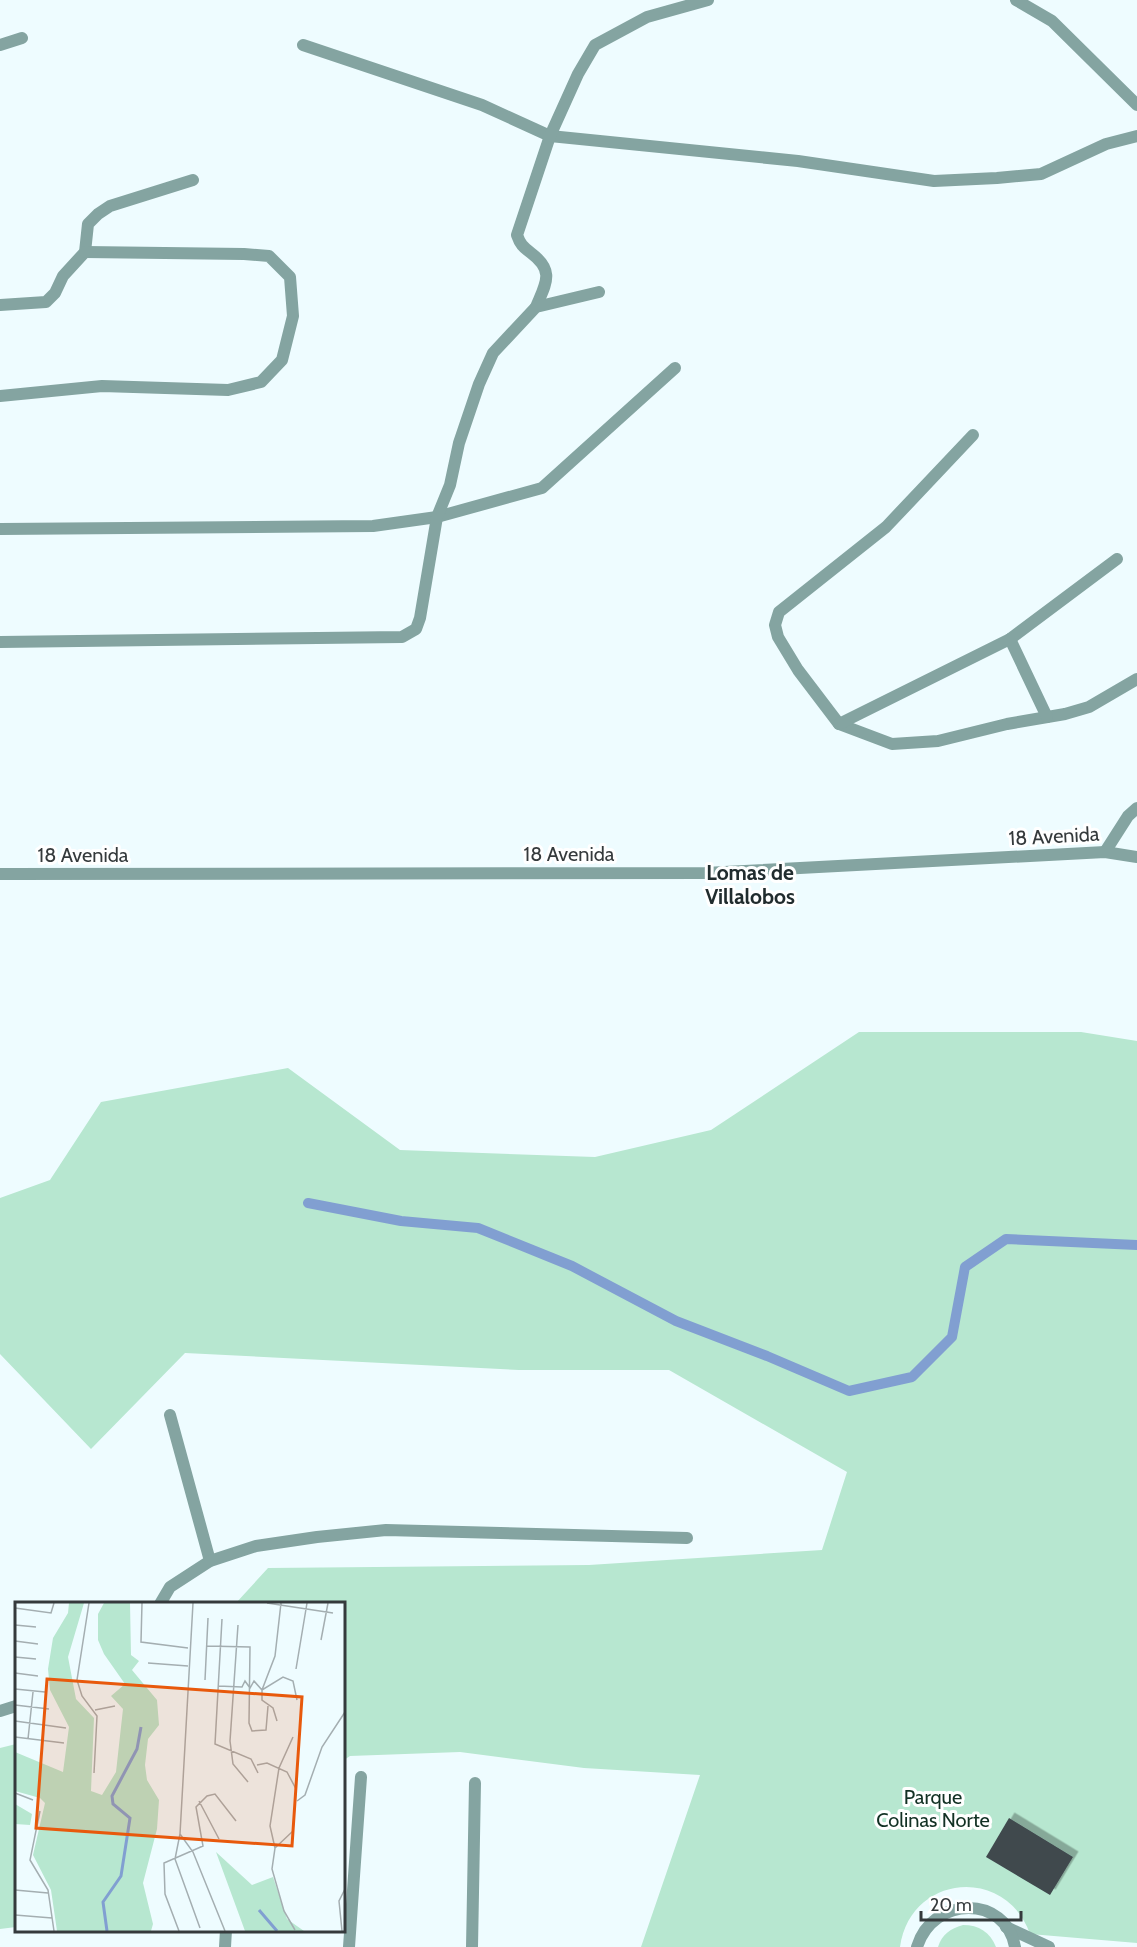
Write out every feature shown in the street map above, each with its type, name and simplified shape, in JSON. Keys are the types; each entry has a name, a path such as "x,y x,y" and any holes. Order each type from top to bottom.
{"street":[{"path":"0,642 402,637 416,629 420,618 437,517 450,485 459,443 479,384 493,353 536,307 546,282 546,270 541,261 520,244 517,235 550,136 578,74 595,45 647,17 708,0"},
{"path":"1016,0 1052,21 1137,105"},
{"path":"0,45 22,38"},
{"path":"303,45 482,105 550,136 798,161 934,181 1041,174 1106,144 1137,136"},
{"path":"0,305 46,302 55,294 63,276 86,252 88,224 110,206 193,180"},
{"path":"0,396 102,386 228,390 261,382 282,360 292,316 290,277 269,256 86,252"},
{"path":"536,307 599,292"},
{"path":"0,529 373,526 437,517 542,488 675,368"},
{"path":"973,435 886,526 779,612 774,625 778,637 798,670 839,724 892,744 938,741 1089,707 1137,679"},
{"path":"839,724 1010,639 1117,559"},
{"path":"1010,639 1047,717"},
{"path":"1106,852 1128,816 1137,808"},
{"name":"18 Avenida","path":"0,874 705,873 1106,852 1137,857"},
{"path":"170,1415 210,1561"},
{"path":"161,1602 170,1587 210,1561 256,1546 317,1537 386,1530 687,1538"},
{"path":"0,1711 15,1706"},
{"path":"349,1947 361,1777"},
{"path":"472,1947 475,1783"},
{"path":"917,1947 923,1931 934,1919 948,1911 964,1908 980,1909 994,1916 1006,1927 1049,1947"},
{"path":"1006,1927 1015,1947"},
{"path":"225,1947 226,1932"}],"green space":[{"name":"Parque Colinas Norte","path":"859,1032 1081,1032 1137,1041 1137,1943 1030,1934 1018,1912 1001,1897 981,1889 960,1887 939,1893 921,1904 907,1923 900,1947 641,1947 700,1775 584,1768 460,1752 350,1756 345,1759 345,1602 237,1602 268,1568 589,1565 822,1550 847,1472 669,1370 519,1370 185,1353 91,1449 0,1354 0,1198 50,1180 101,1102 288,1068 400,1150 595,1157 711,1130"},
{"path":"15,1744 15,1927 0,1929 0,1748"},
{"path":"963,1925 983,1930 991,1937 996,1947 938,1947 947,1933"}],"building":[{"path":"1009,1818 1073,1857 1050,1895 986,1857"}],"waterway":[{"path":"308,1203 401,1221 478,1228 572,1266 676,1321 849,1391 912,1377 952,1337 965,1267 1006,1239 1137,1245"}],"district":[{"name":"Lomas de Villalobos","path":"750,884"}]}
